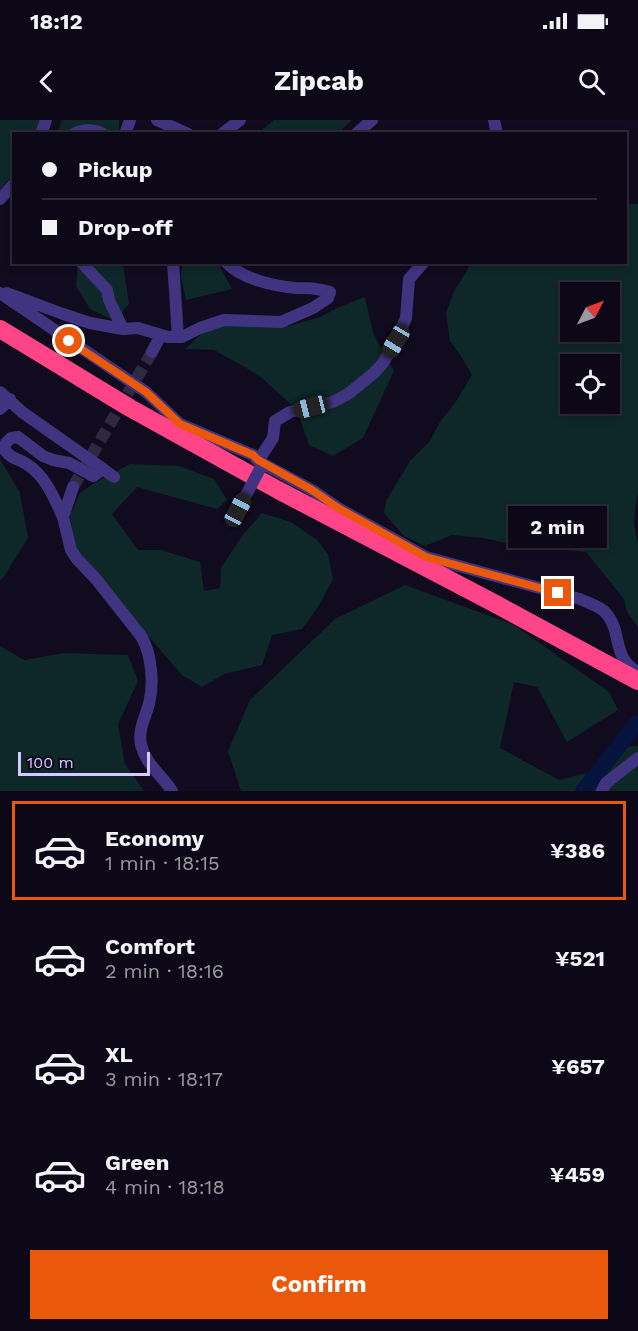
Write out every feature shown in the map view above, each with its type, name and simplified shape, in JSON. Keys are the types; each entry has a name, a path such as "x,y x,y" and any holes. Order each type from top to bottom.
{"highway":[{"path":"0,328 130,408 279,490 479,595 638,689"},
{"path":"0,338 174,441 585,656 638,681"}],"street":[{"path":"157,120 184,132"},
{"path":"225,132 240,120"},
{"path":"358,132 372,120"},
{"path":"77,132 90,130 97,132"},
{"path":"0,199 12,186"},
{"path":"83,264 107,290 109,300 123,329"},
{"path":"173,264 178,337"},
{"path":"0,292 81,320 123,329 138,328 168,337 182,337 224,320 281,322 314,308 328,298 330,292 317,288 294,288 253,279 232,270 228,264"},
{"path":"238,510 273,438 275,421 290,412 333,402 348,394 374,373 382,363 396,341 406,318 409,279 422,264"},
{"path":"0,292 146,392 180,424 253,455 259,464 312,490 338,508 426,557 580,599 604,610 614,625 620,655 630,668 638,672"},
{"path":"152,352 161,335"},
{"path":"0,410 5,396 22,412 114,477"},
{"path":"103,469 93,476 69,463 43,456 18,437 11,438 4,449 10,457 27,464 43,478 63,517 72,550 77,559 96,579 146,644 149,653 151,691 143,717 141,743 147,760 172,791"},
{"path":"63,517 73,487"},
{"path":"602,791 606,783 638,758"}],"green space":[{"path":"0,120 43,120 37,132 12,132 12,177 0,189"},
{"path":"62,120 119,120 119,132 58,132"},
{"path":"274,120 352,120 339,132 259,132"},
{"path":"638,204 638,493 634,523 638,544 638,627 627,612 624,599 586,552 514,545 484,538 452,535 425,546 404,536 384,513 386,501 410,461 430,441 472,375 450,341 446,313 454,291 470,264 627,264 627,205"},
{"path":"78,264 123,264 129,304 115,321 90,309 76,286"},
{"path":"182,264 219,264 232,289 186,300 181,277"},
{"path":"365,297 373,333 394,371 363,438 333,456 309,445 297,410 262,378 214,350 185,349 211,325 288,326 320,317"},
{"path":"0,459 20,493 28,538 0,580"},
{"path":"130,464 179,466 214,479 227,500 217,509 137,487 112,514 138,550 161,550 200,562 204,591 220,588 221,568 242,536 262,513 291,522 317,540 328,554 333,579 318,607 302,629 272,635 262,665 224,674 202,687 182,675 82,560 74,542 70,515 80,493"},
{"path":"405,585 514,625 609,692 618,710 567,742 537,687 514,682 500,748 559,780 587,773 625,747 638,746 638,791 241,791 228,751 250,700 335,619"},
{"path":"0,646 24,660 65,653 128,655 138,681 118,724 125,764 144,791 0,791"}],"waterway":[{"path":"583,791 637,723"}],"tunnel":[{"path":"73,487 152,352"}],"route":[{"path":"69,341 146,392 180,424 253,455 338,508 426,557 558,593"}]}
